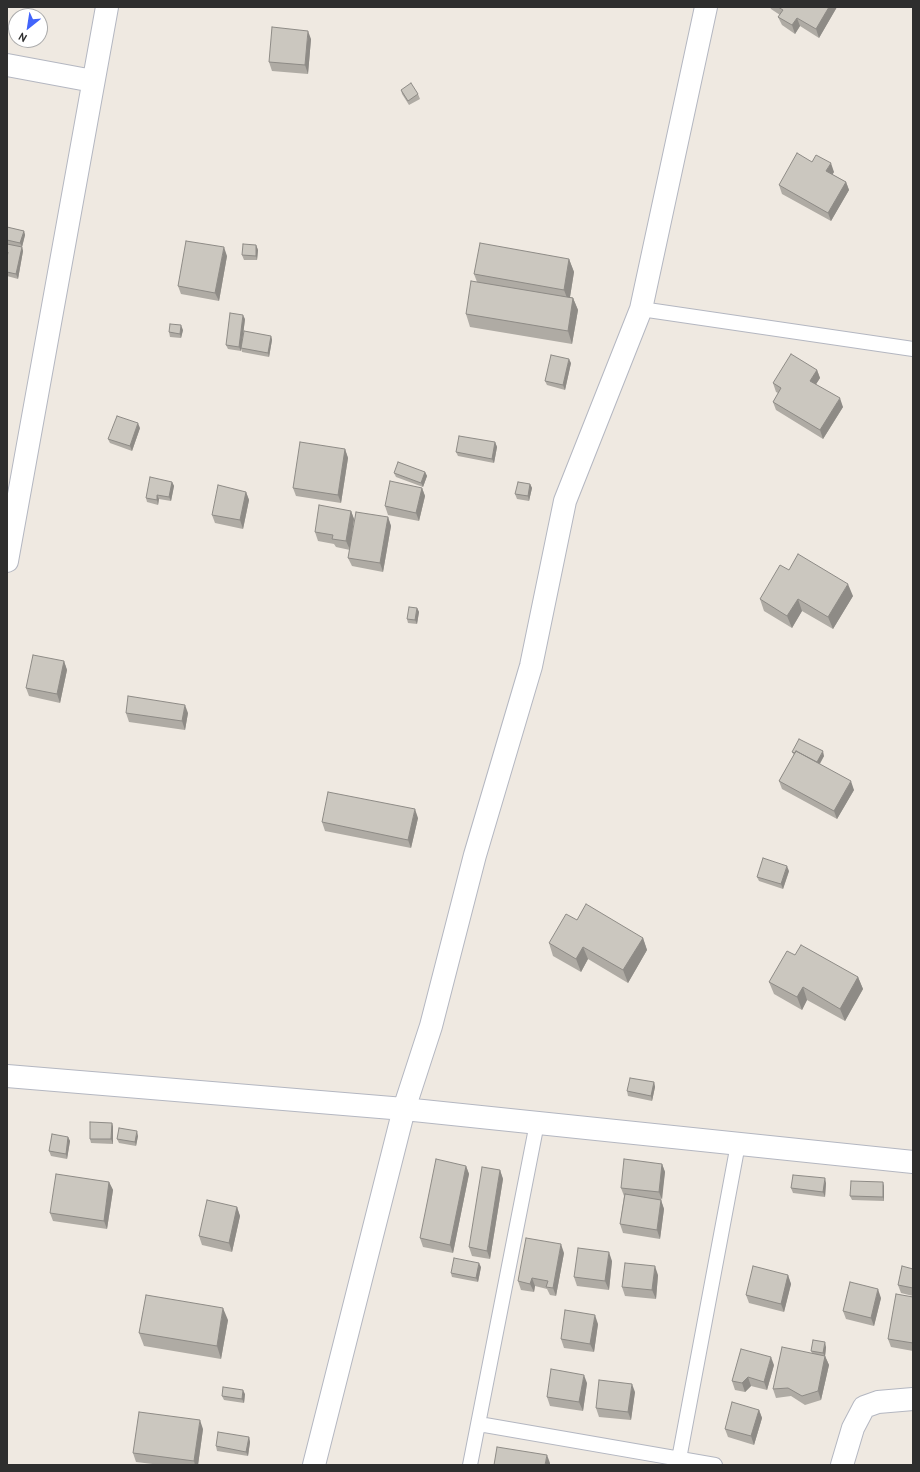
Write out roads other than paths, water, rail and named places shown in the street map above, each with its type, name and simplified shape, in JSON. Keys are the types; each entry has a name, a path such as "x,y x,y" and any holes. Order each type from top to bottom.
{"street":[{"path":"7,560 106,7"},
{"path":"314,1465 404,1109 431,1026 476,855 531,666 566,501 641,309 706,7"},
{"path":"7,65 93,81"},
{"path":"7,1076 404,1109 913,1162"},
{"path":"842,1465 853,1428 864,1407 878,1402 913,1399"}],"lane":[{"path":"641,309 913,349"},
{"path":"470,1465 537,1123"},
{"path":"680,1459 738,1144"},
{"path":"479,1424 715,1465"}]}
